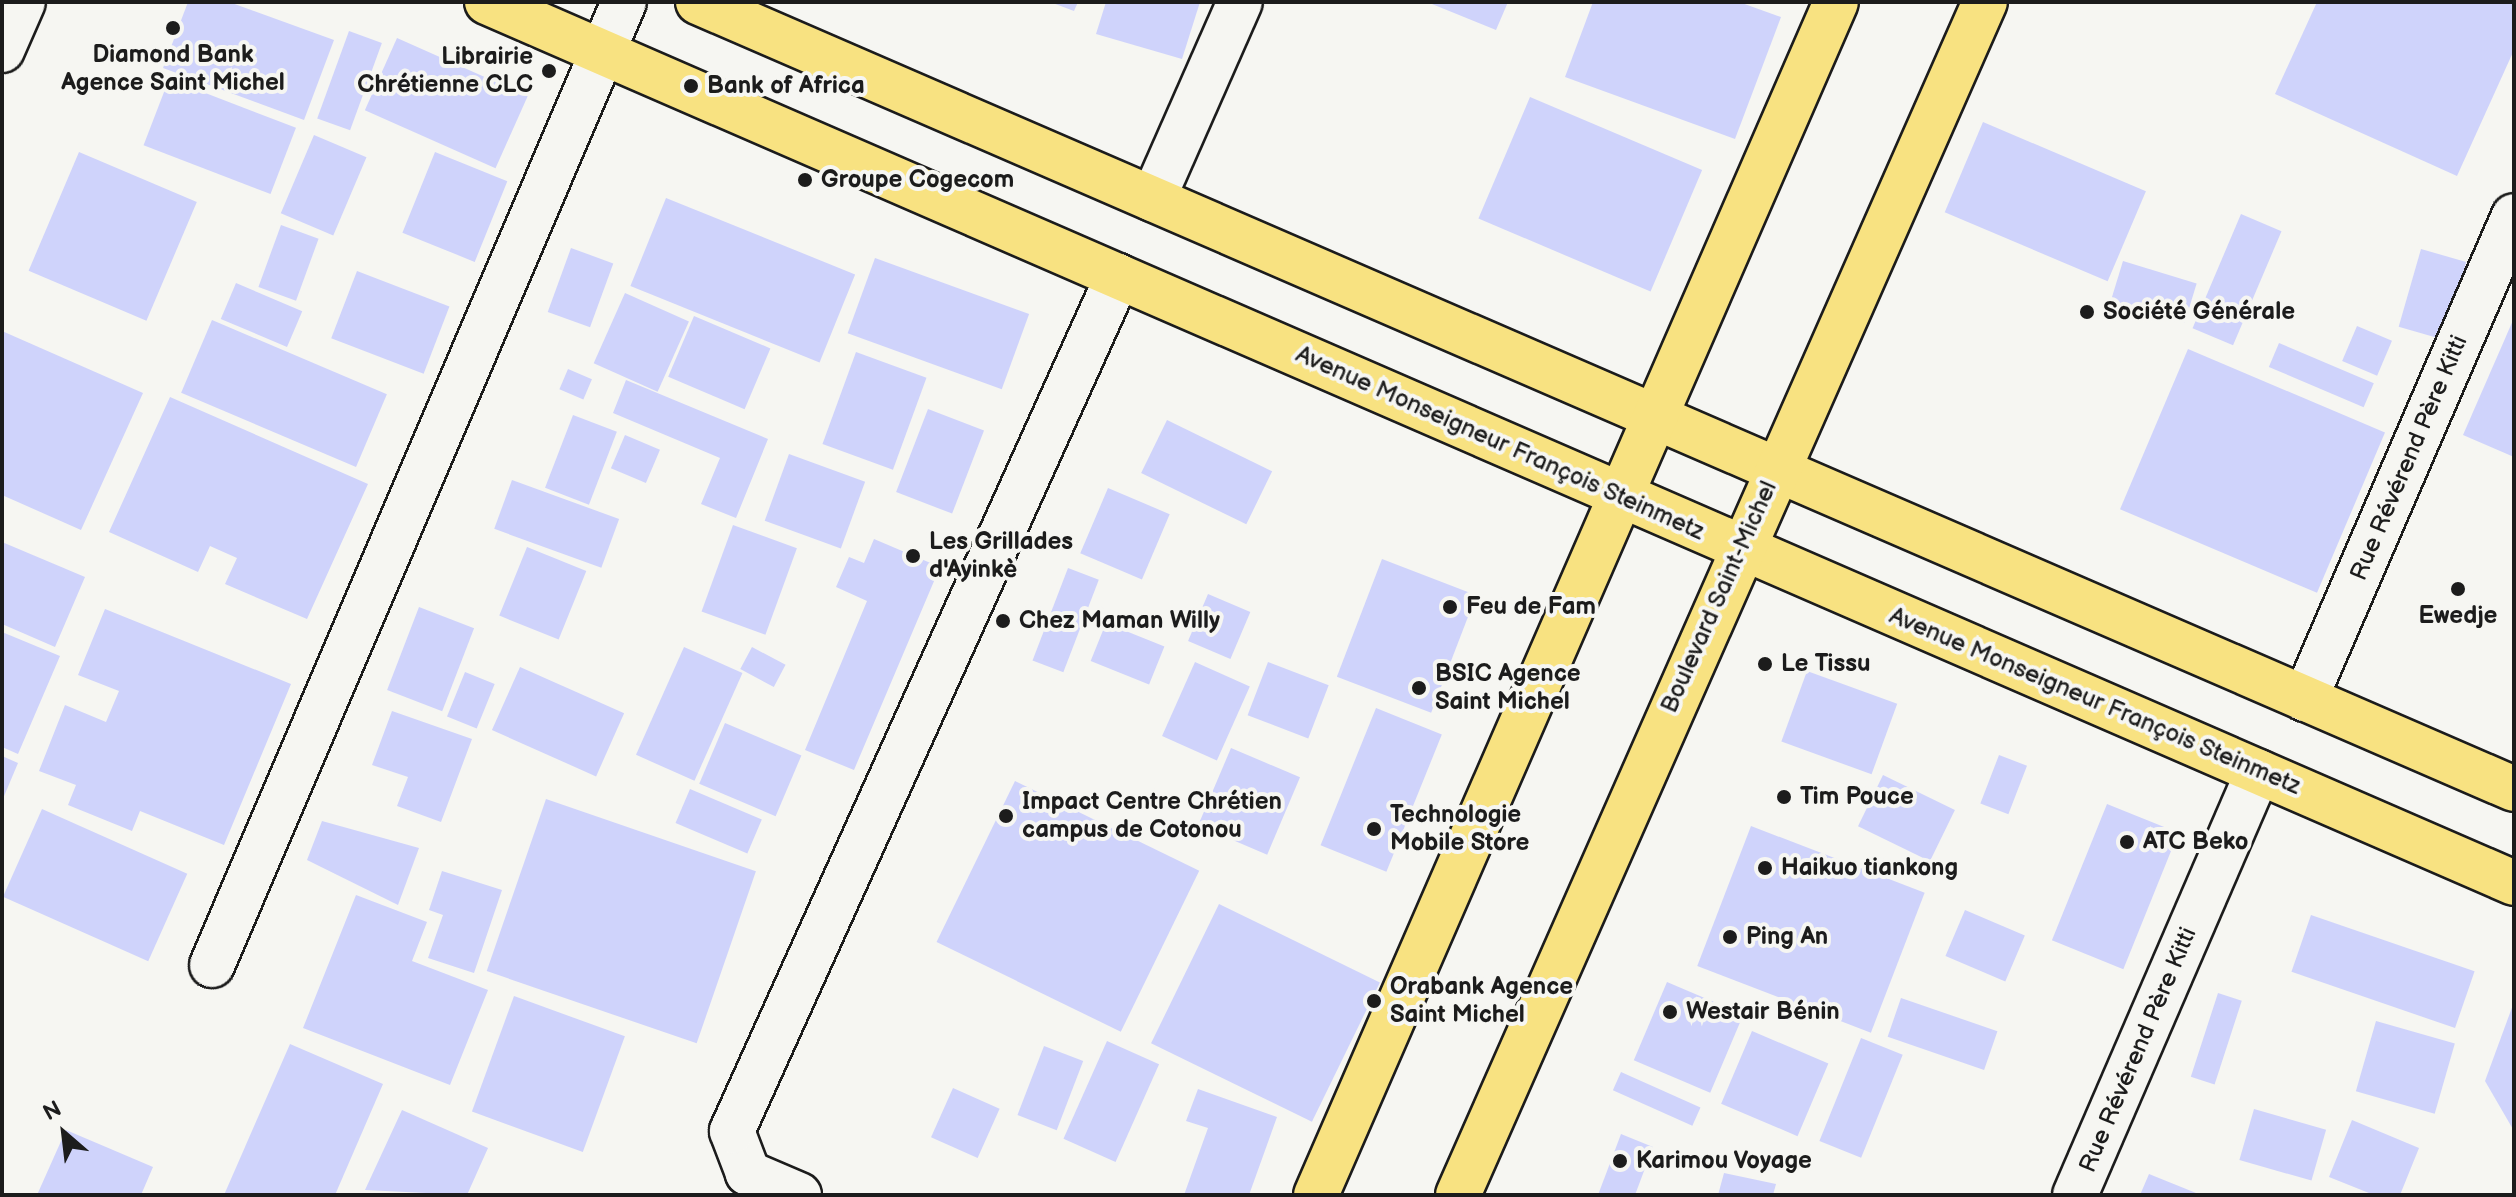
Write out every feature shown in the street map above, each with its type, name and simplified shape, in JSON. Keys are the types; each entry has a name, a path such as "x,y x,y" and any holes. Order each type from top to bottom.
{"main road":[{"name":"Avenue Monseigneur François Steinmetz","path":"487,2 2514,883"},
{"path":"698,2 2514,789"},
{"path":"1316,1195 1651,415 1836,2"},
{"name":"Boulevard Saint-Michel","path":"1458,1195 1740,547 1985,2"}],"street":[{"path":"2,50 23,2"},
{"path":"212,965 624,2"},
{"path":"1153,199 1240,2"},
{"name":"Rue Révérend Père Kitti","path":"2305,699 2514,216"},
{"path":"799,1195 748,1173 732,1131 1118,276"},
{"name":"Rue Révérend Père Kitti","path":"2075,1195 2258,772"}],"building":[{"path":"188,2 229,2 334,40 304,120 163,68"},
{"path":"1050,2 1078,2 1074,11"},
{"path":"1106,2 1200,2 1182,59 1096,34"},
{"path":"1427,2 1508,2 1496,30"},
{"path":"1593,2 1739,2 1781,17 1735,139 1565,77"},
{"path":"2317,2 2514,2 2514,50 2457,176 2275,94"},
{"path":"349,31 382,43 350,130 317,118"},
{"path":"397,38 528,96 496,168 365,110"},
{"path":"169,79 296,128 271,194 144,145"},
{"path":"1530,97 1702,170 1651,292 1478,219"},
{"path":"1983,122 2146,191 2108,281 1945,212"},
{"path":"314,135 366,157 333,236 281,213"},
{"path":"79,152 197,202 146,321 29,271"},
{"path":"435,152 507,181 475,262 402,233"},
{"path":"666,198 855,274 820,363 630,286"},
{"path":"2241,214 2282,231 2233,345 2193,328"},
{"path":"281,225 319,239 296,301 258,287"},
{"path":"571,248 613,263 590,327 548,312"},
{"path":"2421,249 2466,262 2444,340 2399,327"},
{"path":"875,258 1029,314 1002,389 848,333"},
{"path":"2123,261 2197,284 2185,323 2111,300"},
{"path":"357,271 449,306 424,374 331,338"},
{"path":"236,283 302,311 287,347 221,319"},
{"path":"625,293 689,321 658,392 594,363"},
{"path":"694,316 770,348 745,409 668,377"},
{"path":"2514,318 2514,457 2463,435"},
{"path":"212,320 387,394 356,467 181,393"},
{"path":"2357,326 2392,341 2377,376 2342,361"},
{"path":"2,331 143,393 81,530 2,495"},
{"path":"2279,343 2374,383 2364,407 2269,367"},
{"path":"2188,349 2385,433 2317,593 2120,509"},
{"path":"856,352 926,378 893,470 822,444"},
{"path":"568,369 592,379 583,399 559,389"},
{"path":"626,380 768,439 736,518 701,504 720,458 613,413"},
{"path":"170,397 368,484 307,619 225,584 237,558 210,546 198,572 109,532"},
{"path":"928,409 984,431 952,514 896,492"},
{"path":"573,415 617,432 589,505 545,488"},
{"path":"1167,420 1272,471 1246,524 1141,473"},
{"path":"625,435 660,450 646,483 611,468"},
{"path":"789,454 865,482 841,548 765,521"},
{"path":"512,480 619,519 601,568 494,529"},
{"path":"1108,488 1170,514 1142,580 1080,553"},
{"path":"733,525 797,548 765,635 702,611"},
{"path":"874,539 940,567 854,770 805,750 867,601 836,587 849,557 864,563"},
{"path":"2,542 85,577 55,647 2,624"},
{"path":"527,547 586,571 559,640 499,616"},
{"path":"1382,559 1476,595 1431,713 1337,677"},
{"path":"1068,568 1099,580 1063,672 1033,660"},
{"path":"1208,594 1250,612 1230,659 1188,641"},
{"path":"419,607 474,628 442,711 387,690"},
{"path":"105,609 291,684 224,845 140,811 132,831 68,805 76,785 39,771 65,705 106,722 119,691 78,675"},
{"path":"1106,623 1164,647 1149,685 1091,661"},
{"path":"2,632 60,656 18,754 2,747"},
{"path":"684,647 742,673 694,781 636,755"},
{"path":"752,647 786,665 774,687 740,669"},
{"path":"1195,662 1250,686 1217,760 1162,736"},
{"path":"1268,662 1329,685 1308,739 1248,715"},
{"path":"520,667 624,713 596,776 492,730"},
{"path":"1807,671 1897,704 1872,774 1781,741"},
{"path":"465,672 495,684 477,728 447,717"},
{"path":"1376,708 1442,735 1386,872 1321,845"},
{"path":"392,711 472,739 441,822 397,806 408,777 372,765"},
{"path":"725,723 801,755 776,816 699,784"},
{"path":"1231,748 1300,777 1267,855 1198,825"},
{"path":"1999,755 2027,766 2008,814 1980,804"},
{"path":"2,756 18,763 2,801"},
{"path":"1883,775 1955,810 1930,861 1858,826"},
{"path":"1015,781 1199,871 1121,1032 937,942"},
{"path":"690,789 762,819 747,854 676,823"},
{"path":"546,799 756,871 697,1043 487,971"},
{"path":"2107,804 2178,833 2123,969 2052,940"},
{"path":"42,809 187,874 148,961 3,897"},
{"path":"322,821 419,848 398,905 307,860"},
{"path":"1751,826 1925,893 1871,1033 1697,966"},
{"path":"442,871 502,890 474,973 428,958 443,915 429,910"},
{"path":"356,895 427,922 412,961 488,990 450,1085 303,1028"},
{"path":"1219,904 1380,982 1312,1122 1151,1043"},
{"path":"1965,910 2025,935 2005,981 1945,956"},
{"path":"2311,915 2475,971 2455,1028 2291,972"},
{"path":"1667,982 1743,1014 1710,1093 1634,1060"},
{"path":"2218,993 2242,1001 2215,1084 2191,1077"},
{"path":"514,996 625,1036 583,1152 472,1112"},
{"path":"1901,998 1997,1031 1984,1070 1888,1037"},
{"path":"2514,1002 2514,1131 2485,1081"},
{"path":"2376,1021 2455,1044 2435,1114 2356,1091"},
{"path":"1752,1031 1828,1063 1798,1136 1721,1104"},
{"path":"1861,1038 1903,1055 1861,1158 1819,1141"},
{"path":"1107,1041 1159,1064 1116,1162 1063,1139"},
{"path":"290,1044 383,1084 335,1195 224,1195"},
{"path":"1044,1046 1083,1061 1057,1130 1017,1115"},
{"path":"1621,1072 1700,1107 1692,1126 1613,1090"},
{"path":"953,1088 1000,1109 978,1158 931,1137"},
{"path":"1198,1089 1277,1117 1249,1195 1184,1195 1208,1128 1186,1121"},
{"path":"2254,1109 2326,1130 2311,1181 2239,1160"},
{"path":"402,1110 488,1148 467,1195 365,1190"},
{"path":"2352,1120 2419,1148 2400,1195 2374,1195 2329,1177"},
{"path":"66,1130 153,1167 141,1195 37,1195"},
{"path":"1621,1134 1653,1147 1635,1195 1598,1195"},
{"path":"1724,1173 1776,1184 1773,1195 1718,1195"},
{"path":"2149,1174 2201,1195 2140,1195"}],"place":[{"name":"Diamond Bank Agence Saint Michel","path":"173,28"},
{"name":"Librairie Chrétienne CLC","path":"549,71"},
{"name":"Bank of Africa","path":"691,86"},
{"name":"Groupe Cogecom","path":"805,180"},
{"name":"Société Générale","path":"2087,312"},
{"name":"Les Grillades d'Ayinkè","path":"913,556"},
{"name":"Ewedje","path":"2458,589"},
{"name":"Feu de Fam","path":"1450,607"},
{"name":"Chez Maman Willy","path":"1003,621"},
{"name":"Le Tissu","path":"1765,664"},
{"name":"BSIC Agence Saint Michel","path":"1419,688"},
{"name":"Tim Pouce","path":"1784,797"},
{"name":"Impact Centre Chrétien campus de Cotonou","path":"1006,816"},
{"name":"Technologie Mobile Store","path":"1374,829"},
{"name":"ATC Beko","path":"2127,842"},
{"name":"Haikuo tiankong","path":"1765,868"},
{"name":"Ping An","path":"1730,937"},
{"name":"Orabank Agence Saint Michel","path":"1374,1001"},
{"name":"Westair Bénin","path":"1670,1012"},
{"name":"Karimou Voyage","path":"1620,1161"}]}
